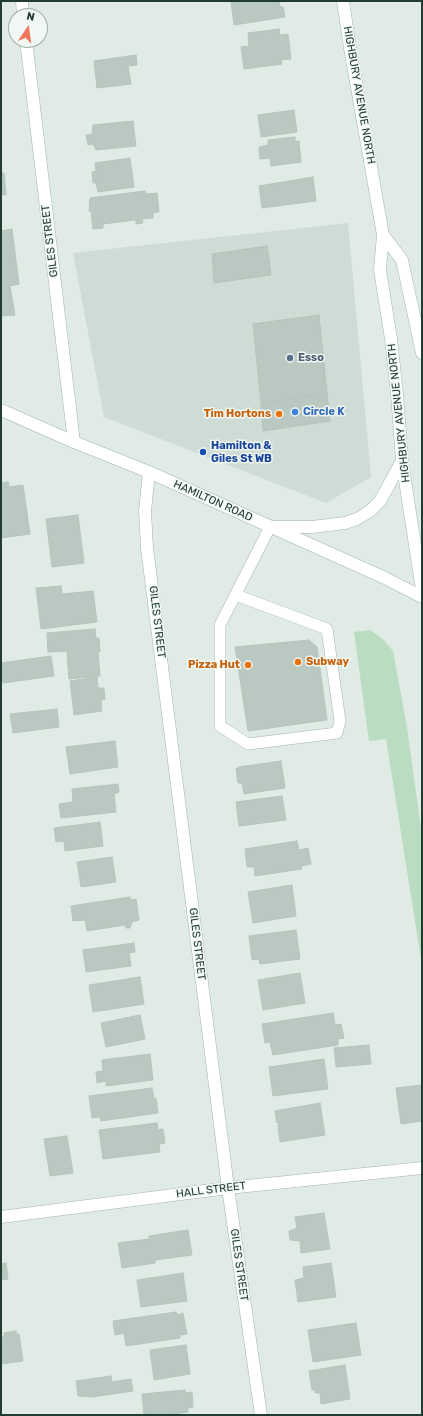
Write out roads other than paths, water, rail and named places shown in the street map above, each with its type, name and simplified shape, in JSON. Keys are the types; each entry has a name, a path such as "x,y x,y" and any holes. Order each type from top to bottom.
{"street":[{"name":"HIGHBURY AVENUE NORTH","path":"343,1 383,235 380,270 391,338 402,461 422,590"},
{"name":"GILES STREET","path":"27,48 74,442"},
{"name":"HIGHBURY AVENUE NORTH","path":"383,235 402,260 422,352"},
{"name":"HAMILTON ROAD","path":"1,410 74,442 149,472 385,578 422,597"},
{"path":"270,527 312,527 357,520 370,511 380,501 402,461"},
{"name":"GILES STREET","path":"149,472 145,511 148,548 228,1188 261,1415"},
{"name":"HALL STREET","path":"1,1217 228,1188 422,1168"}],"lane":[{"path":"236,595 327,629 340,721 337,733 248,744 220,726 220,625 270,527"}],"place":[{"name":"Esso","path":"290,358"},
{"name":"Circle K","path":"295,412"},
{"name":"Tim Hortons","path":"279,414"},
{"name":"Hamilton & Giles St WB","path":"203,452"},
{"name":"Subway","path":"298,662"},
{"name":"Pizza Hut","path":"248,665"}]}
